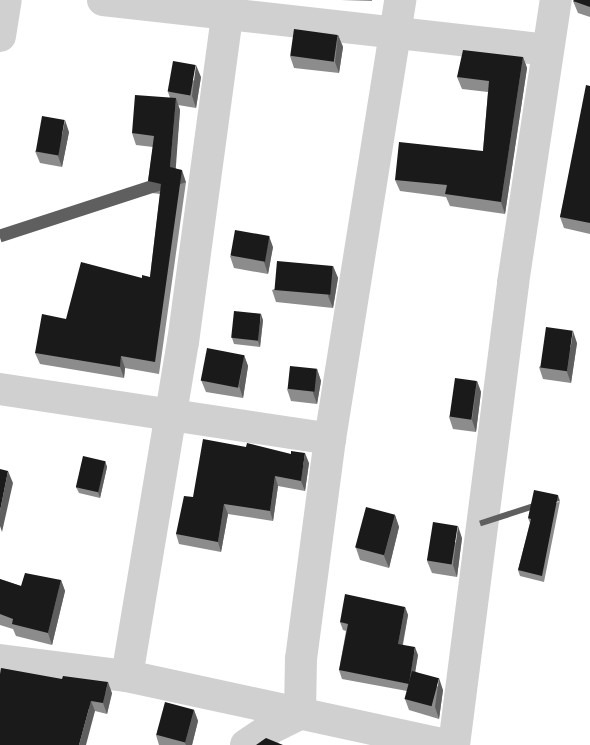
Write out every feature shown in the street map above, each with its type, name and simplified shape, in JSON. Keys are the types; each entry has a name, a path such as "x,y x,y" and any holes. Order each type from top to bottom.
{"street":[{"path":"0,36 6,0"},
{"path":"103,0 393,35 547,50"},
{"path":"300,714 301,659 330,439 400,0"},
{"path":"454,745 513,283 556,0"},
{"path":"127,676 183,342 227,15"},
{"path":"0,389 330,439"},
{"path":"0,660 127,676 446,745"},
{"path":"246,745 271,728 300,714"}],"building":[{"path":"590,0 590,7 573,1"},
{"path":"294,29 338,35 334,62 290,56"},
{"path":"463,50 523,57 501,202 445,194 447,185 395,180 399,142 483,151 489,81 457,77"},
{"path":"173,61 196,65 190,96 168,92"},
{"path":"586,85 590,86 590,223 560,217"},
{"path":"135,95 176,98 170,167 182,170 155,362 121,356 120,367 35,353 42,314 66,319 81,262 142,278 142,275 150,277 161,184 148,181 154,136 132,133"},
{"path":"42,116 65,120 58,155 36,151"},
{"path":"235,230 269,236 265,262 230,256"},
{"path":"277,261 333,266 330,295 274,290"},
{"path":"234,311 261,314 258,341 231,338"},
{"path":"546,327 573,331 567,371 540,368"},
{"path":"207,348 244,355 238,388 201,380"},
{"path":"290,366 317,369 314,392 288,389"},
{"path":"455,378 477,381 471,420 450,417"},
{"path":"203,439 246,447 247,443 291,454 291,451 305,453 301,481 275,476 270,511 224,504 218,542 176,534 184,496 193,497"},
{"path":"83,456 105,461 98,492 76,487"},
{"path":"0,469 8,471 0,511"},
{"path":"534,490 558,495 542,576 518,570 531,519 528,518"},
{"path":"366,507 395,515 384,555 355,548"},
{"path":"433,522 458,526 452,564 427,561"},
{"path":"25,573 61,580 48,633 12,624 13,619 0,614 0,579 21,586"},
{"path":"345,594 405,607 398,644 415,647 409,684 339,670 348,624 340,622"},
{"path":"1,668 62,679 63,676 108,682 103,703 91,701 79,745 0,745"},
{"path":"412,671 439,678 432,706 404,699"},
{"path":"165,702 194,710 185,743 156,735"},
{"path":"266,738 283,745 256,745"}]}
